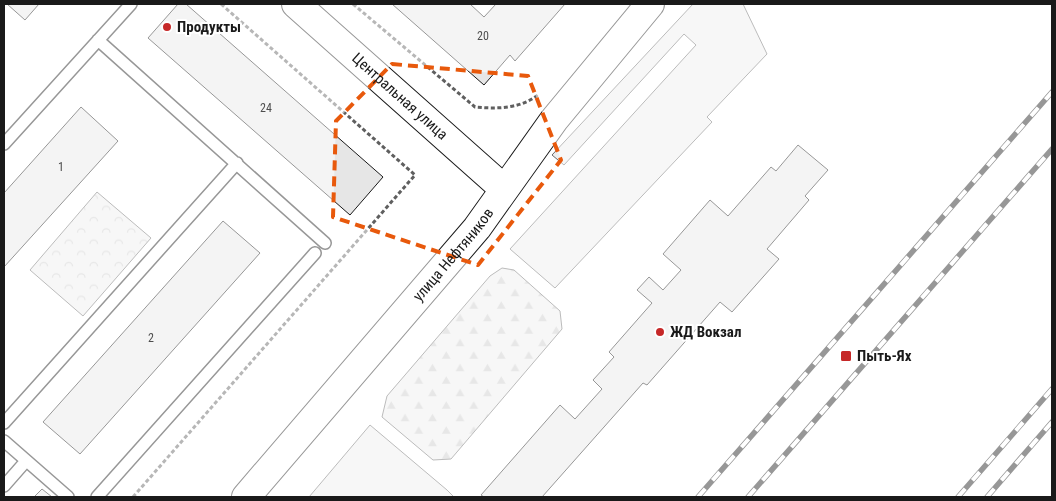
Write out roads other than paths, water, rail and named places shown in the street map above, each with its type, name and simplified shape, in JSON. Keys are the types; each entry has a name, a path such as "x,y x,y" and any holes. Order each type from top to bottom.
{"street":[{"name":"Центральная улица","path":"296,4 504,189"},
{"name":"улица Нефтяников","path":"246,497 477,228 554,120 650,4"}],"lane":[{"path":"4,144 131,4"},
{"path":"98,40 325,242"},
{"path":"4,423 237,163"},
{"path":"97,497 315,253"},
{"path":"4,442 68,497"},
{"path":"4,486 26,461"}],"railway":[{"path":"698,497 1052,92"},
{"path":"748,497 1052,149"},
{"path":"958,497 1052,389"},
{"path":"987,497 1052,422"}],"place":[{"name":"Продукты","path":"167,27"},
{"name":"ЖД Вокзал","path":"660,332"},
{"name":"Пыть-Ях","path":"846,356"}]}
